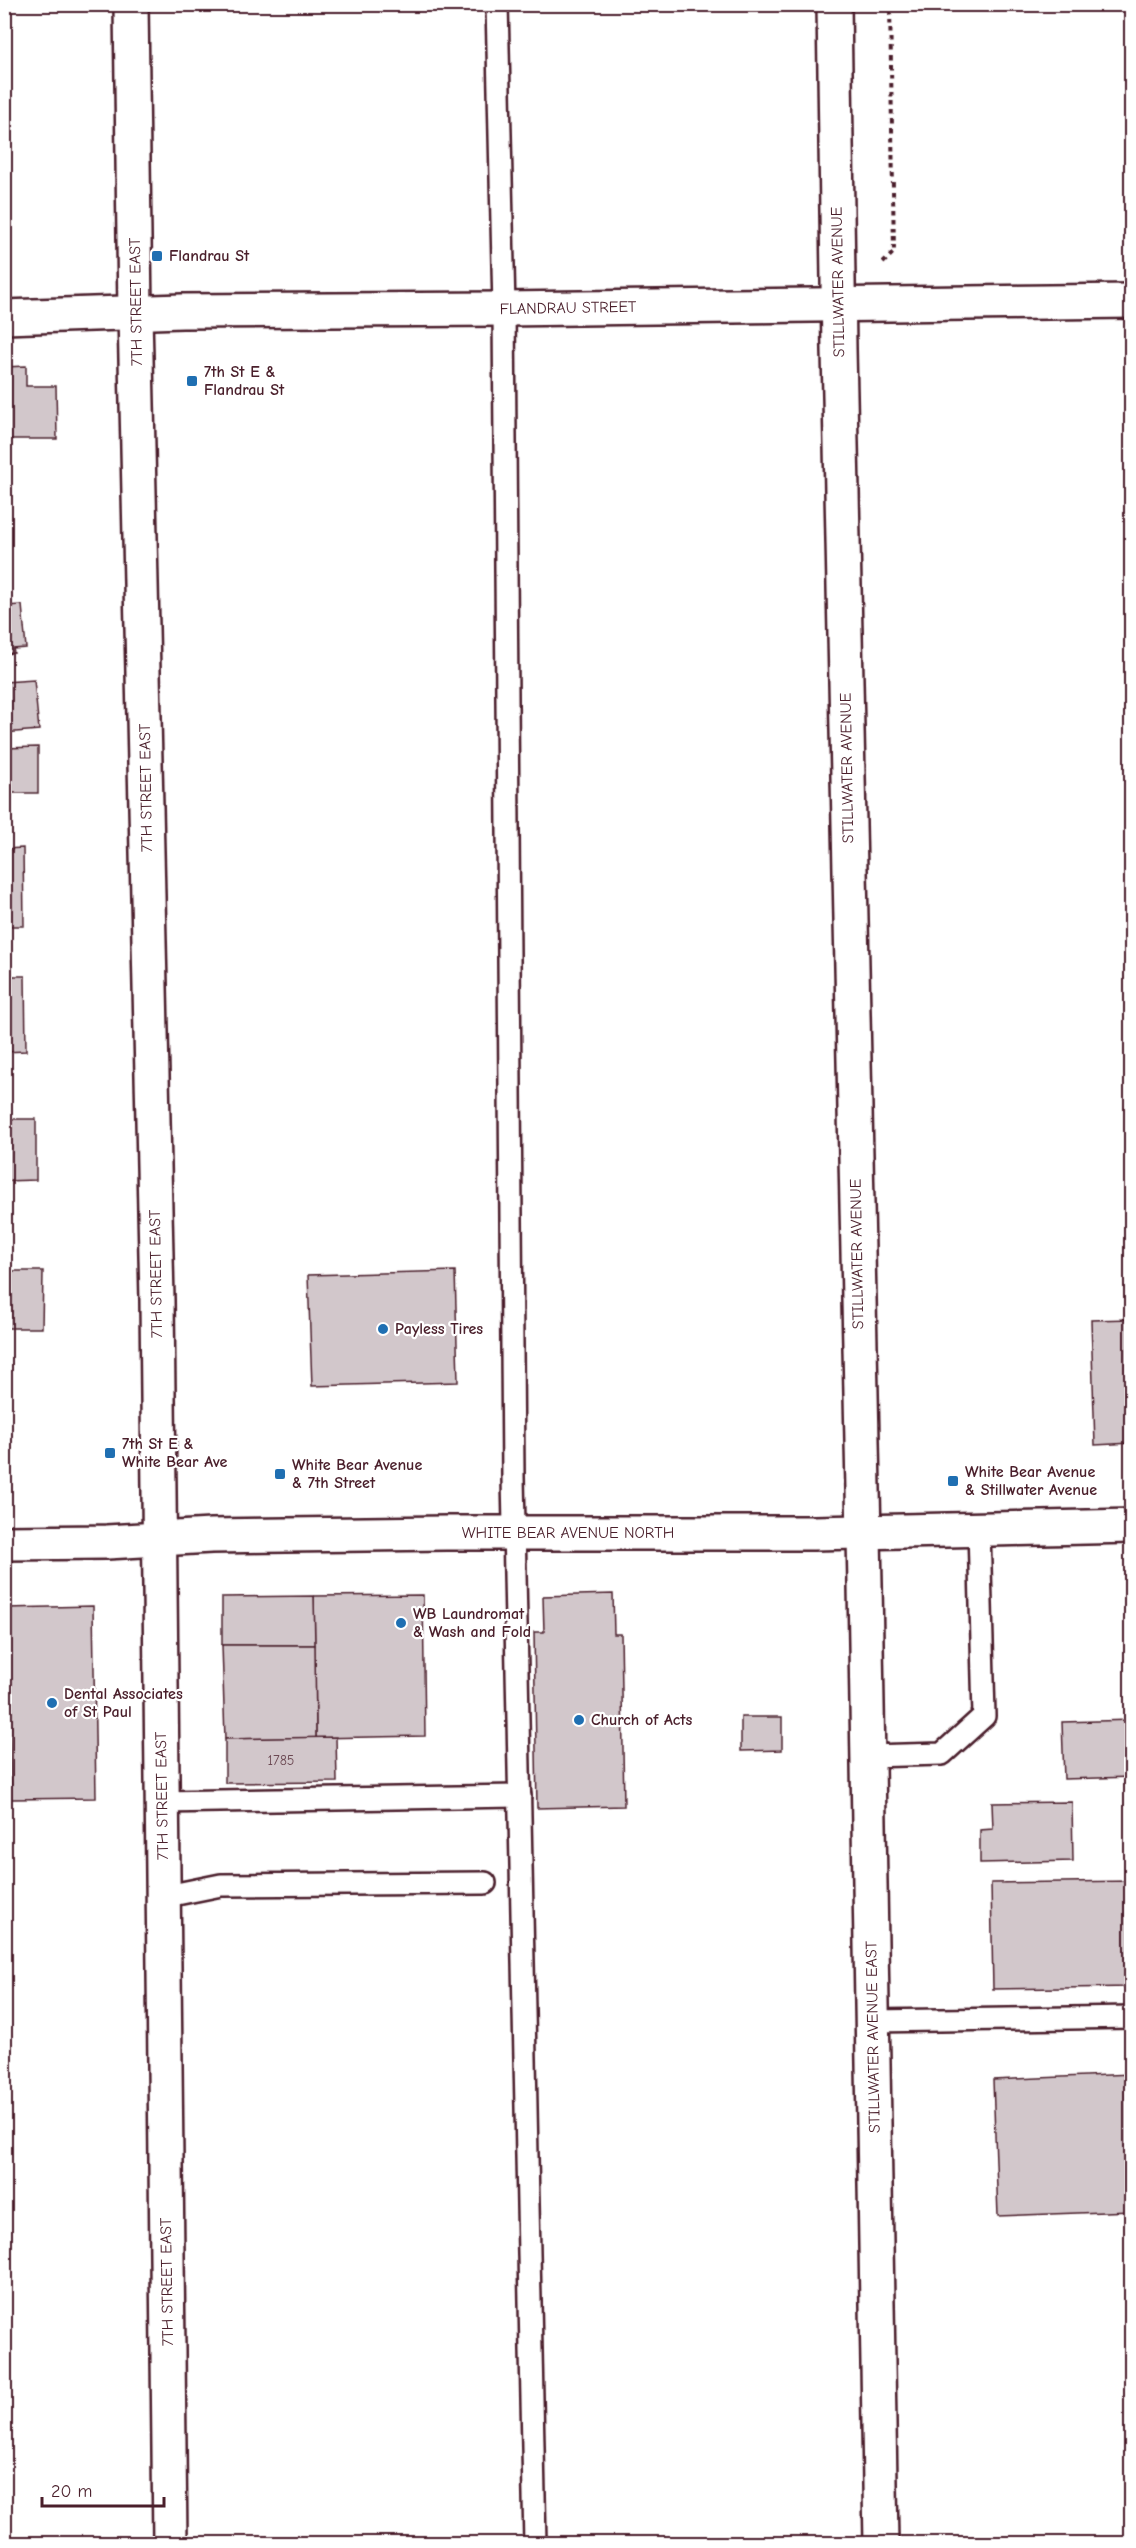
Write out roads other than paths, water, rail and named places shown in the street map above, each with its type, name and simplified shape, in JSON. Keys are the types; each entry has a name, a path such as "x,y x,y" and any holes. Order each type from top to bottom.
{"street":[{"name":"7TH STREET EAST","path":"131,4 135,314 156,1288 170,2544"},
{"name":"STILLWATER AVENUE","path":"834,4 862,1532"},
{"name":"FLANDRAU STREET","path":"4,317 182,311 1131,301"},
{"name":"WHITE BEAR AVENUE NORTH","path":"4,1543 106,1542 159,1538 515,1533 862,1532 1131,1526"},
{"name":"STILLWATER AVENUE EAST","path":"862,1532 881,2544"}],"lane":[{"path":"497,4 504,309 515,1533 535,2544"},
{"path":"868,1756 942,1754 984,1716 979,1528"},
{"path":"162,1802 520,1796"},
{"path":"162,1897 221,1885 485,1883"},
{"path":"872,2021 1131,2017"}],"place":[{"name":"Flandrau St","path":"157,256"},
{"name":"7th St E & Flandrau St","path":"192,381"},
{"name":"Payless Tires","path":"383,1329"},
{"name":"7th St E & White Bear Ave","path":"110,1453"},
{"name":"White Bear Avenue & 7th Street","path":"280,1474"},
{"name":"White Bear Avenue & Stillwater Avenue","path":"953,1481"},
{"name":"WB Laundromat & Wash and Fold","path":"401,1623"},
{"name":"Dental Associates of St Paul","path":"52,1703"},
{"name":"Church of Acts","path":"579,1720"}]}
